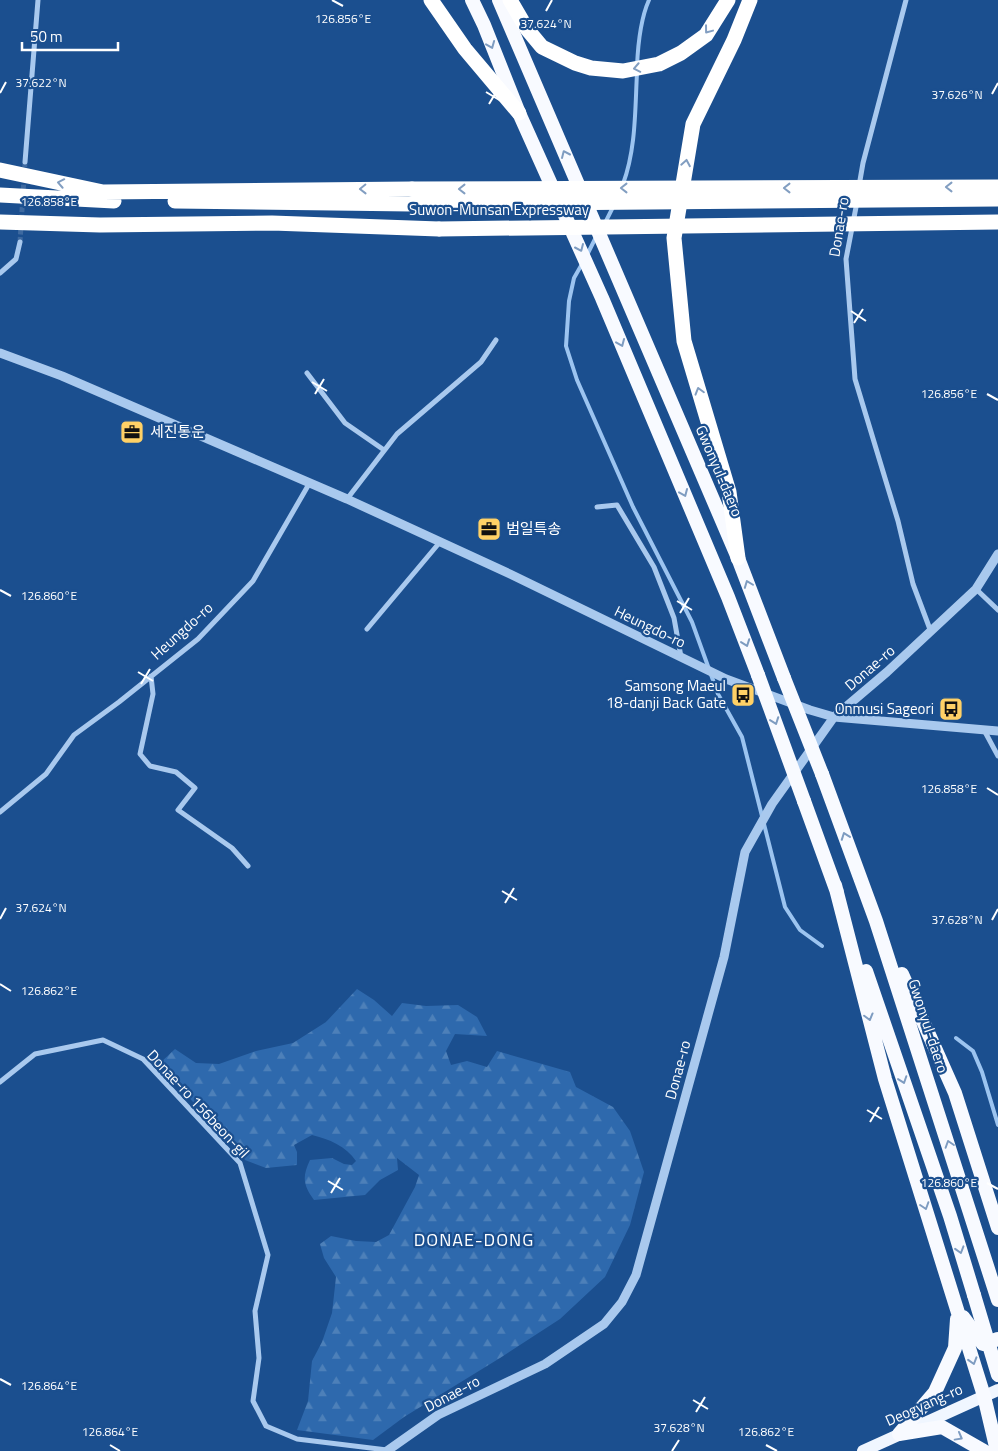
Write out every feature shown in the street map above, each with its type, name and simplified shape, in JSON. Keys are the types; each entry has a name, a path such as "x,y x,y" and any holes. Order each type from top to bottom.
{"highway":[{"path":"431,0 465,49 519,113"},
{"path":"472,0 519,113 602,298 738,621 835,885 950,1216 998,1375"},
{"name":"Gwonyul-daero","path":"500,0 549,119 738,558 822,774 862,882 917,1045 997,1296"},
{"path":"510,0 527,29 542,46 576,63 591,68 623,71 658,64 681,53 706,35 728,0"},
{"path":"738,558 729,492 684,341 674,238 693,124 734,40 750,0"},
{"path":"0,170 104,192 411,196 998,187"},
{"name":"Suwon-Munsan Expressway","path":"0,195 97,200 411,196 998,199"},
{"name":"Suwon-Munsan Expressway","path":"0,222 100,225 272,223 438,229 998,222"},
{"path":"862,882 954,1093 998,1228"},
{"path":"835,885 885,1079 984,1396 997,1451"},
{"path":"957,1309 983,1344 998,1339"},
{"path":"899,1434 935,1392 955,1348 957,1309"},
{"path":"899,1434 942,1427 984,1451"}],"main road":[{"name":"Deogyang-ro","path":"863,1451 998,1390"}],"street":[{"path":"25,162 38,0"},
{"name":"Donae-ro","path":"906,0 863,163 846,259 855,379 898,521 913,584 931,632"},
{"path":"0,273 16,260 20,242"},
{"path":"346,499 397,434 481,362 496,340"},
{"name":"Heungdo-ro","path":"0,353 62,376 346,499 726,679 834,717 998,731"},
{"path":"307,373 345,423 384,450"},
{"name":"Heungdo-ro","path":"0,812 46,774 74,735 120,702 198,639 253,581 309,484"},
{"path":"597,507 617,505 654,568 674,618 685,658"},
{"path":"368,629 440,542"},
{"name":"Donae-ro","path":"388,1451 438,1415 545,1364 604,1324 622,1302 638,1267 724,957 745,852 772,804 834,717 887,672 976,589 998,554"},
{"path":"976,589 998,610"},
{"path":"151,676 153,694 140,754 150,766 176,772 195,788 178,810 232,848 248,866"},
{"path":"984,730 998,756"},
{"name":"Donae-ro 156beon-gil","path":"0,1082 35,1054 102,1040 143,1059 240,1163 268,1255 255,1311 260,1358 253,1401 266,1426 297,1439 388,1451"}],"green space":[{"path":"357,989 374,1000 392,1016 402,1003 426,1006 458,1005 477,1017 487,1036 455,1034 446,1051 451,1065 467,1061 487,1067 497,1051 570,1072 576,1087 613,1107 630,1131 644,1172 630,1225 605,1277 560,1319 404,1417 373,1440 297,1430 308,1401 312,1361 322,1342 332,1313 336,1277 324,1258 320,1244 331,1236 356,1241 376,1242 389,1235 415,1187 419,1175 397,1158 398,1170 380,1180 365,1195 314,1200 305,1181 310,1160 332,1158 344,1164 352,1165 356,1161 347,1151 331,1141 312,1135 294,1145 297,1152 297,1165 266,1168 245,1160 159,1064 175,1049 196,1063 219,1064 256,1051 293,1043 326,1022"}],"waterway":[{"path":"637,66 642,24 649,0"},
{"path":"623,184 633,143 637,73"},
{"path":"605,223 613,207"},
{"path":"587,255 596,237"},
{"path":"582,264 574,278 569,301 566,346 577,380 633,507 692,622 718,694 742,737 785,907 800,930 822,946"},
{"path":"956,1038 973,1051 982,1072 998,1125"}],"tunnel":[{"path":"20,242 25,162"}],"place":[{"name":"세진통운","path":"132,432"},
{"name":"범일특송","path":"489,529"},
{"name":"Samsong Maeul 18-danji Back Gate","path":"743,695"},
{"name":"Onmusi Sageori","path":"951,709"}],"district":[{"name":"DONAE-DONG","path":"474,1240"}]}
